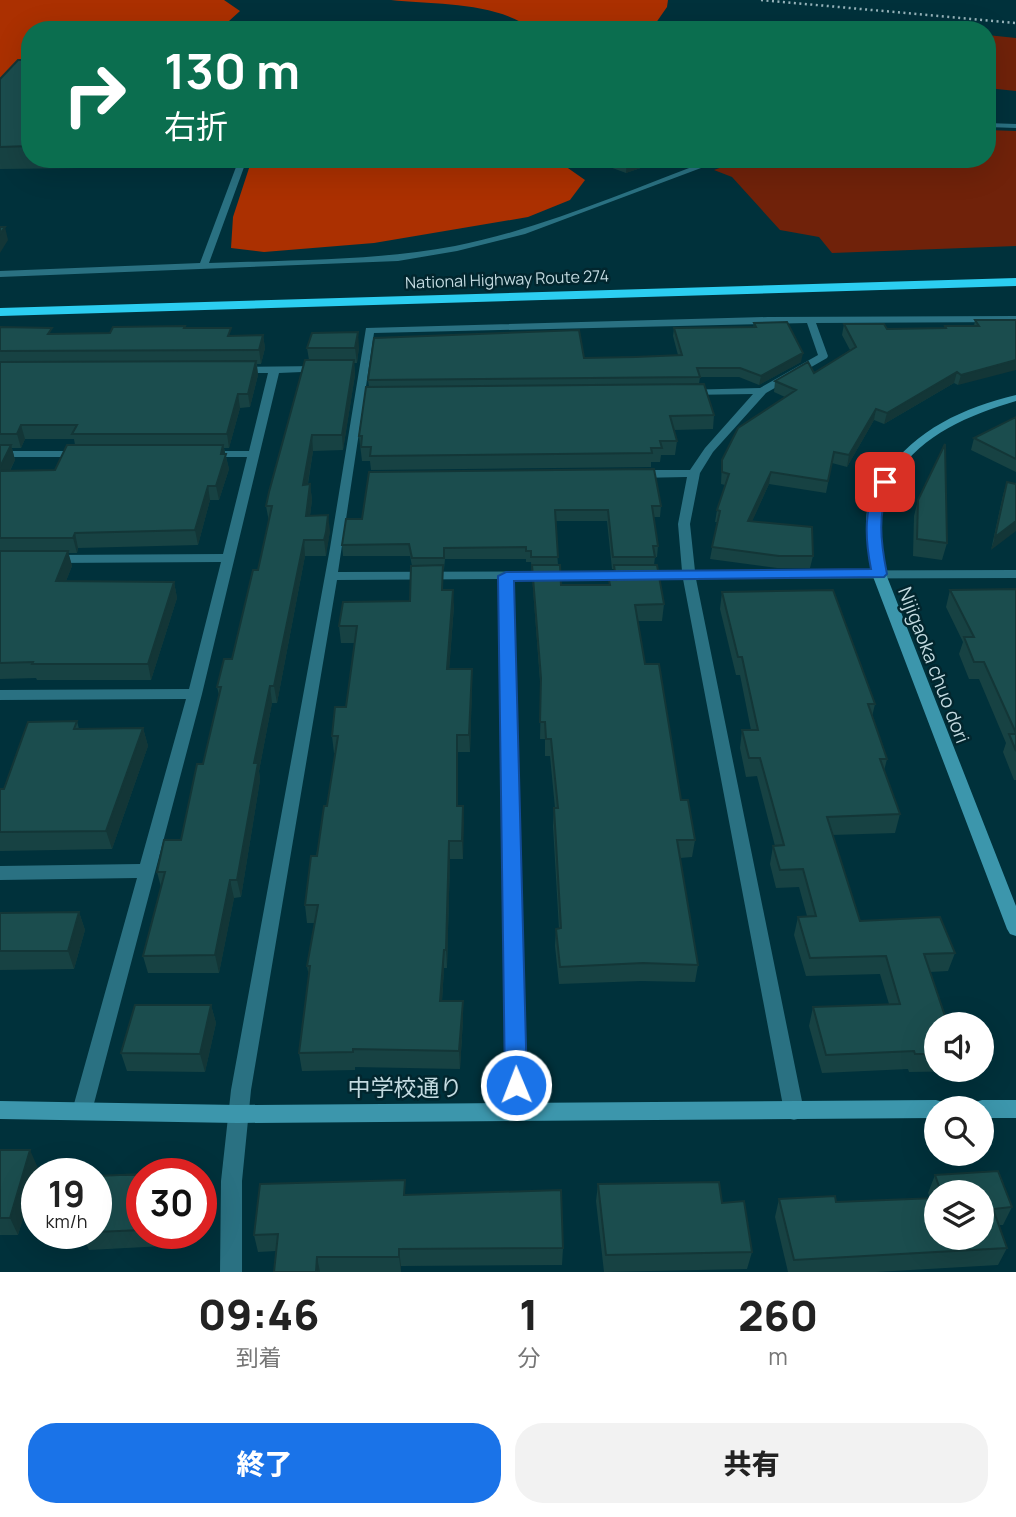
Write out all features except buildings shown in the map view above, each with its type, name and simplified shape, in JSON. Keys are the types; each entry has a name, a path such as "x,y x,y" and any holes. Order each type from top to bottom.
{"highway":[{"name":"National Highway Route 274","path":"0,298 1016,269"},
{"name":"National Highway Route 274","path":"0,312 1016,282"}],"street":[{"path":"996,125 1016,126"},
{"path":"204,265 240,168"},
{"path":"0,274 398,257 457,248 522,232 696,168"},
{"path":"231,1272 228,1224 237,1114 330,576 355,477 367,395 358,369 369,330 811,320 1016,319"},
{"path":"794,1111 689,576 684,524 694,474 709,450 762,391 823,356 811,320"},
{"path":"220,370 338,369"},
{"path":"82,1111 195,694 274,370"},
{"path":"679,392 762,391"},
{"name":"Nijigaoka chuo dori","path":"1016,398 955,417 924,437 894,467 876,498 874,546 879,574 1016,929"},
{"path":"0,454 94,454"},
{"path":"201,454 254,454"},
{"path":"625,474 694,474"},
{"path":"40,559 229,558"},
{"path":"330,576 1016,574"},
{"path":"506,576 516,1112"},
{"path":"0,695 195,694"},
{"path":"0,873 145,871"},
{"path":"994,1109 1016,1108"},
{"name":"中学校通り","path":"0,1110 237,1114 924,1109"}],"shaded area":[{"path":"0,0 224,0 240,11 229,21 21,21 21,71 0,79"},
{"path":"391,0 668,0 667,7 657,21 518,21 483,9"},
{"path":"996,36 1016,38 1016,91 996,89"},
{"path":"996,130 1016,131 1016,246 832,253 819,237 780,230 732,177 714,170 996,168"},
{"path":"249,168 568,168 585,180 570,200 528,217 374,243 264,252 231,248 233,217"}],"railway":[{"path":"761,0 994,21"},
{"path":"996,21 1016,23"}],"route":[{"path":"516,1085 506,576 879,574 874,546 876,498 885,482"}]}
